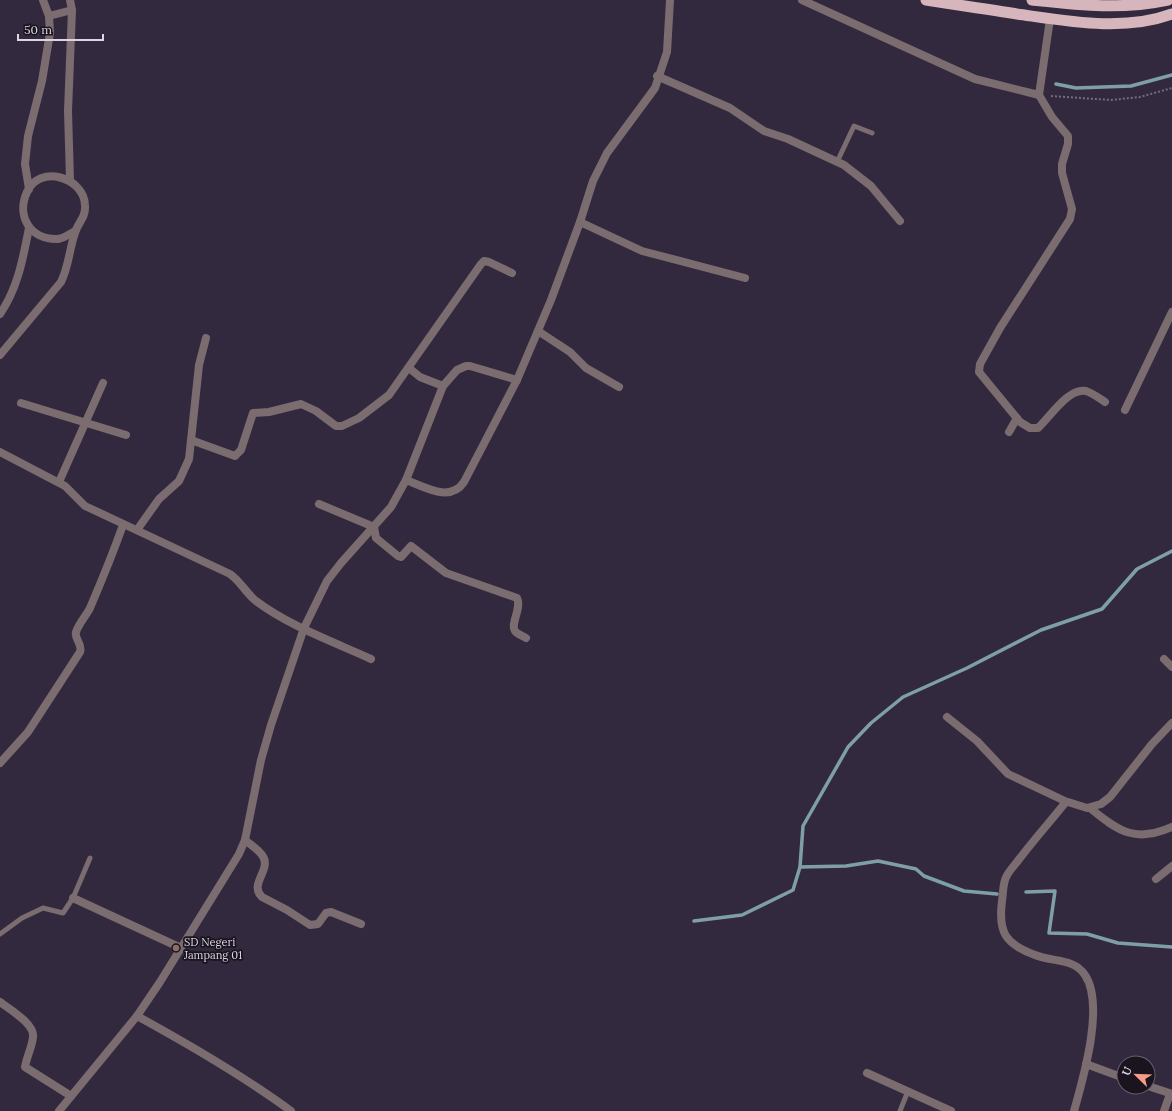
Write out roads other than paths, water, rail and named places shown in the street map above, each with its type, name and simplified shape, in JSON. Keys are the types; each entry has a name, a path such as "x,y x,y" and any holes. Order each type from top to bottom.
{"highway":[{"path":"926,0 1050,19 1104,24 1144,21 1172,14"},
{"path":"1032,0 1107,7 1142,6 1168,0"}],"street":[{"path":"28,189 25,164 28,136 47,57 50,33 49,16 43,0"},
{"path":"70,0 72,10 68,111 70,180"},
{"path":"406,480 447,494 455,492 460,488 517,380 560,279 593,181 607,153 655,88 657,76 667,52 670,0"},
{"path":"802,0 975,79 1040,95"},
{"path":"49,16 72,10"},
{"path":"1050,19 1040,95 1052,117 1068,136 1068,144 1062,164 1062,173 1072,207 1072,214 1051,251 1000,328 979,368 982,376 1017,418 1030,428 1038,428 1071,393 1079,390 1087,391 1105,402"},
{"path":"657,76 730,108 764,131 788,138 844,165 871,186 900,221"},
{"path":"56,176 70,180 81,190 86,204 84,219 75,231 60,239 43,237 29,228 23,215 23,201 28,189 40,179 48,177 56,176"},
{"path":"580,222 642,251 745,278"},
{"path":"0,314 10,300 22,266 29,228"},
{"path":"0,355 61,282 67,271 75,231"},
{"path":"191,440 235,456 241,450 253,413 269,412 301,404 316,411 333,425 342,426 358,418 389,395 484,262 489,262 512,273"},
{"path":"1126,410 1172,312"},
{"path":"538,331 570,352 586,368 619,387"},
{"path":"137,530 159,499 179,481 189,460 199,365 206,338"},
{"path":"59,1111 137,1016 160,982 232,866 245,840 261,760 271,725 304,628 327,581 391,507 406,480 443,386 457,370 466,366 517,380"},
{"path":"409,368 420,377 443,386"},
{"path":"59,482 103,383"},
{"path":"21,403 85,424 126,435"},
{"path":"1009,432 1017,418"},
{"path":"0,452 59,482 70,490 85,506 230,574 256,601 304,628 371,659"},
{"path":"319,504 374,527"},
{"path":"0,763 28,732 80,652 81,648 76,636 76,631 100,586 123,525"},
{"path":"374,527 376,538 398,556 401,557 411,546 446,574 517,598 518,611 513,628 526,638"},
{"path":"1164,659 1172,667"},
{"path":"947,717 977,741 1008,774 1066,802 1090,808 1112,824 1133,834 1146,836 1171,830"},
{"path":"1090,808 1101,804 1110,797 1152,744 1172,723"},
{"path":"1066,802 1023,853 1005,880 1001,927 1005,936 1021,949 1037,956 1073,964 1085,974 1091,990 1093,1008 1086,1064 1074,1111"},
{"path":"245,840 263,856 264,871 257,887 259,894 262,897 287,910 310,925 318,924 326,914 331,912 361,924"},
{"path":"1156,879 1172,866"},
{"path":"74,898 181,948"},
{"path":"0,1002 26,1022 32,1030 34,1036 25,1067 72,1096"},
{"path":"137,1016 196,1048 254,1084 291,1111"},
{"path":"1086,1064 1116,1075"},
{"path":"867,1073 951,1111"},
{"path":"1156,1089 1171,1094 1164,1111"}],"lane":[{"path":"837,162 854,126 872,133"},
{"path":"0,934 22,918 43,908 63,913 74,898 90,858"},
{"path":"900,1111 908,1091"}],"waterway":[{"path":"1056,84 1076,88 1131,86 1172,75"},
{"path":"694,921 742,915 793,890 800,867 803,826 848,747 871,723 903,697 967,668 1041,630 1102,609 1137,569 1172,551"},
{"path":"800,867 846,866 878,861 916,869 924,876 964,891 997,894"},
{"path":"1026,892 1055,891 1049,933 1087,934 1118,943 1172,947"}],"place":[{"name":"SD Negeri Jampang 01","path":"176,948"}]}
